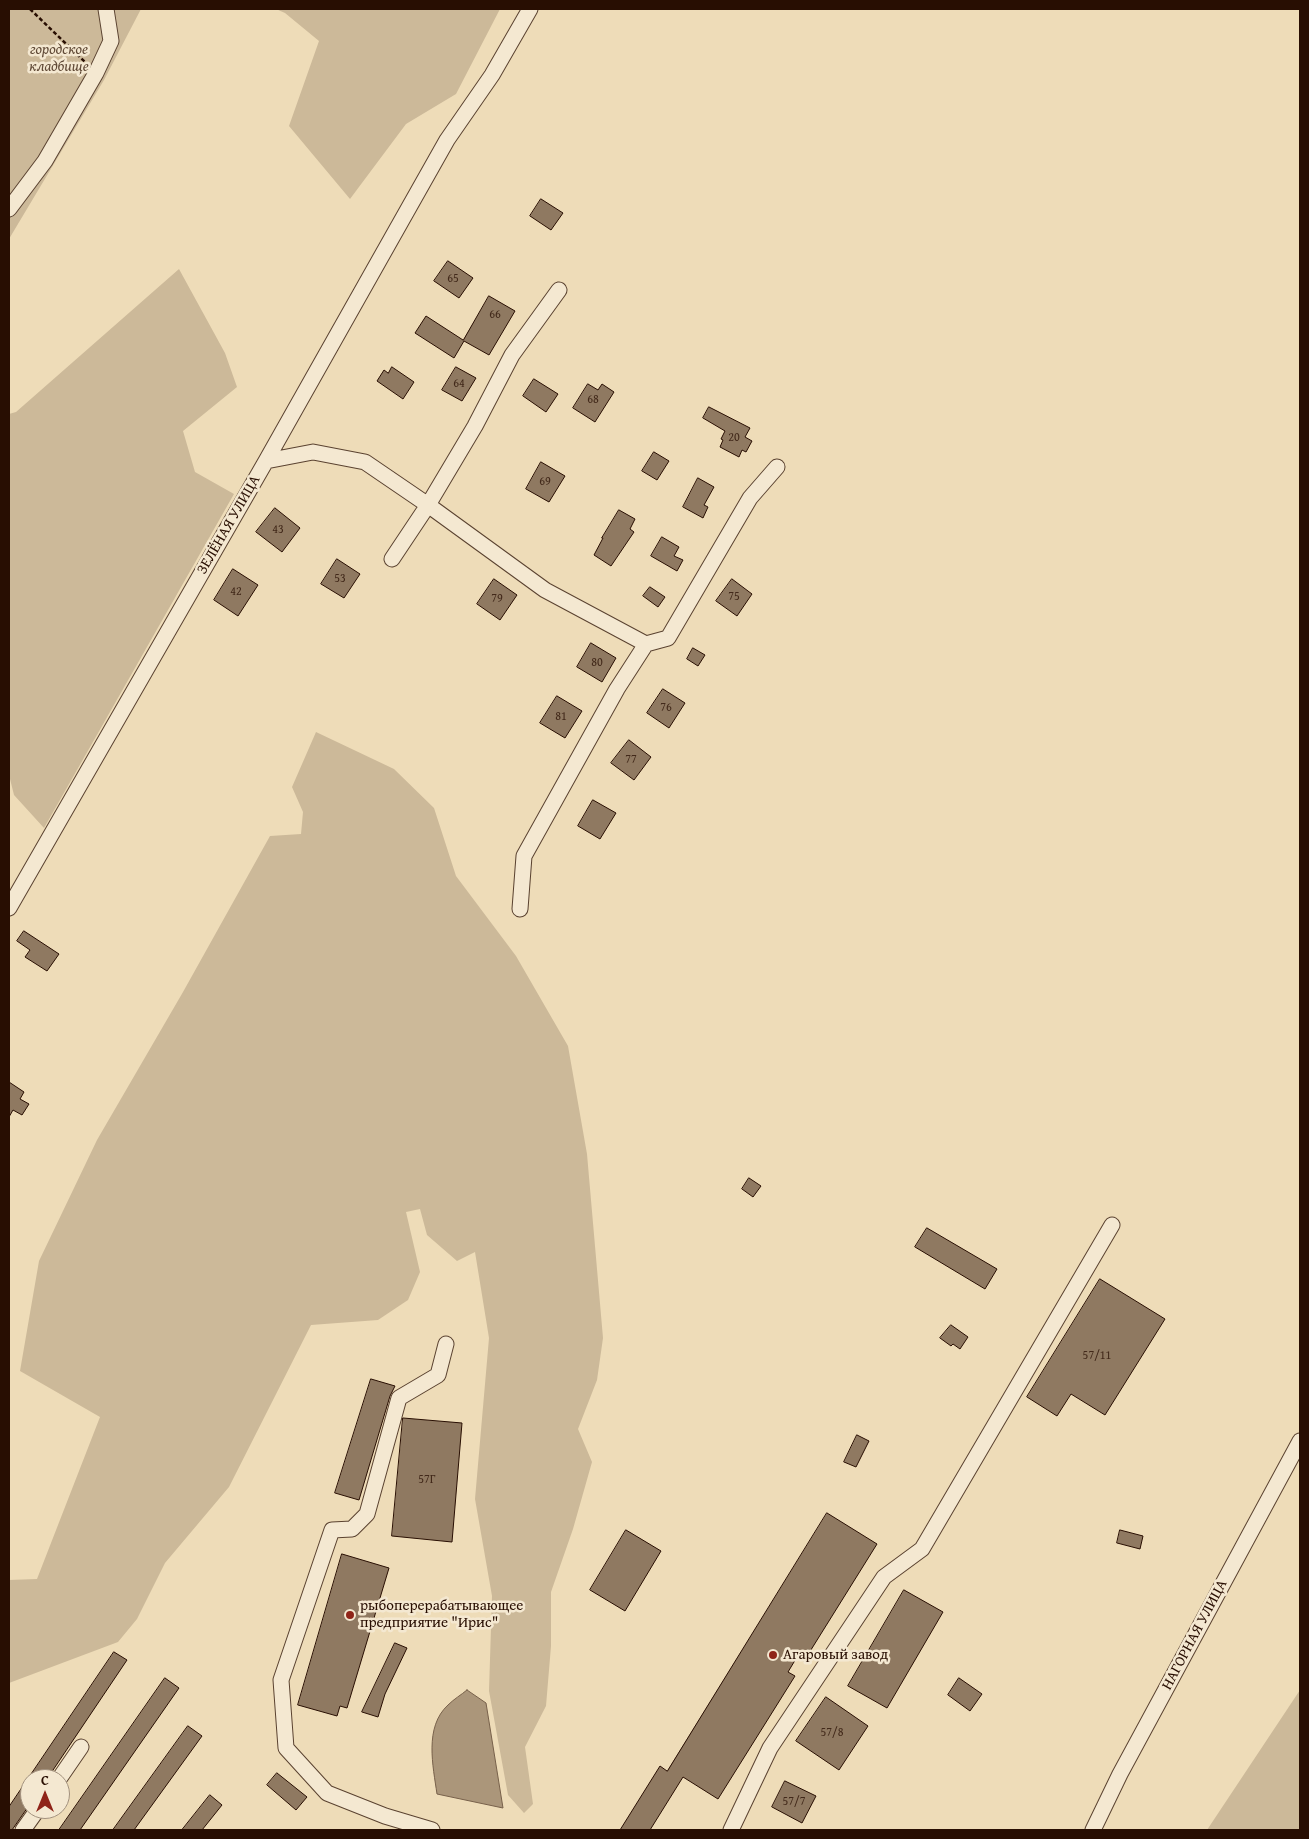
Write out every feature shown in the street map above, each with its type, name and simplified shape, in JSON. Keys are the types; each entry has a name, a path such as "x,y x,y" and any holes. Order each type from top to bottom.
{"street":[{"path":"9,209 45,161 96,73 111,41 106,9"},
{"name":"ЗЕЛЁНАЯ УЛИЦА","path":"9,908 266,461 447,140 492,75 530,9"},
{"path":"392,560 428,505 475,426 512,355 560,290"},
{"path":"266,461 313,452 365,462 545,590 646,644"},
{"path":"520,909 524,856 617,688 646,644 668,638 750,498 777,467"},
{"path":"730,1830 770,1748 884,1577 922,1549 1112,1225"},
{"path":"432,1830 385,1816 327,1793 286,1748 280,1680 332,1530 352,1529 367,1514 399,1398 438,1375 446,1344"},
{"name":"НАГОРНАЯ УЛИЦА","path":"1093,1830 1120,1774 1300,1441"},
{"path":"65,1769 81,1747"},
{"path":"23,1830 31,1819"}],"path":[{"path":"30,9 96,73"}],"green space":[{"name":"городское кладбище","path":"9,9 141,9 104,80 9,239"},
{"path":"276,9 500,9 456,94 406,124 350,199 289,126 319,41 285,13"},
{"path":"179,269 225,353 237,387 183,431 195,472 234,494 44,828 14,795 9,775 9,414 16,412"},
{"path":"316,732 394,769 434,808 456,876 516,956 568,1046 587,1154 603,1338 597,1380 578,1429 592,1462 573,1529 551,1592 551,1646 546,1706 525,1747 533,1804 524,1813 508,1795 489,1691 492,1596 475,1499 489,1338 475,1252 457,1261 427,1235 420,1209 406,1212 420,1272 408,1300 378,1320 311,1325 229,1487 165,1563 137,1619 118,1642 9,1683 9,1580 37,1579 100,1417 20,1371 39,1261 97,1140 183,992 270,836 301,834 303,812 292,787"},
{"path":"1300,1690 1300,1830 1207,1830"}],"shaded area":[{"path":"467,1690 486,1703 503,1808 437,1794 432,1759 433,1735 436,1724 440,1714 448,1705"}],"building":[{"path":"541,199 563,213 551,230 530,216"},
{"path":"448,261 473,278 459,298 434,281"},
{"path":"489,296 515,311 489,355 464,341 454,358 415,333 426,316 463,340"},
{"path":"392,367 414,382 403,399 377,381 384,370 388,373"},
{"path":"456,367 476,378 462,401 442,390"},
{"path":"534,379 558,394 546,412 523,396"},
{"path":"588,384 598,390 602,384 614,392 595,422 573,408"},
{"path":"709,407 750,428 745,437 752,441 746,452 742,450 739,457 720,447 725,431 703,418"},
{"path":"654,452 669,461 657,480 642,471"},
{"path":"541,462 565,476 549,502 526,489"},
{"path":"698,478 714,487 704,505 708,507 703,518 683,507"},
{"path":"275,508 300,528 282,552 256,532"},
{"path":"619,510 635,519 630,529 634,532 611,566 594,555"},
{"path":"662,537 679,547 674,556 683,560 677,571 651,556"},
{"path":"337,559 360,574 344,598 321,584"},
{"path":"233,569 258,585 238,616 214,600"},
{"path":"494,579 517,595 500,620 477,604"},
{"path":"732,579 752,594 737,616 716,601"},
{"path":"650,587 665,597 658,607 643,596"},
{"path":"591,643 616,658 602,682 577,667"},
{"path":"693,648 705,655 698,666 687,659"},
{"path":"663,689 685,703 669,728 647,713"},
{"path":"557,696 582,711 565,738 540,723"},
{"path":"629,740 651,757 634,780 611,763"},
{"path":"593,800 616,813 600,839 578,826"},
{"path":"24,931 59,954 47,971 25,957 30,950 17,941"},
{"path":"9,1082 24,1092 20,1099 29,1104 22,1115 13,1110 9,1117"},
{"path":"749,1178 761,1186 753,1197 742,1189"},
{"path":"927,1228 997,1269 985,1289 915,1247"},
{"path":"1100,1279 1165,1319 1105,1415 1071,1394 1057,1416 1027,1397"},
{"path":"951,1325 968,1337 960,1349 953,1344 951,1346 940,1338"},
{"path":"371,1379 395,1386 390,1396 359,1500 335,1493"},
{"path":"403,1418 462,1423 452,1542 392,1536"},
{"path":"857,1435 869,1441 856,1467 844,1462"},
{"name":"Агаровый завод","path":"827,1513 877,1544 804,1661 797,1657 788,1672 795,1676 718,1799 683,1777 650,1830 620,1830 660,1766 667,1771"},
{"path":"626,1530 661,1551 625,1611 590,1590"},
{"path":"1120,1530 1143,1536 1140,1549 1117,1543"},
{"name":"рыбоперерабатывающее предприятие \"Ирис\"","path":"342,1554 389,1568 347,1708 340,1706 337,1716 298,1705"},
{"path":"904,1590 943,1612 887,1708 848,1686"},
{"path":"395,1643 407,1648 385,1694 378,1717 362,1712"},
{"path":"114,1652 127,1660 54,1769 35,1769"},
{"path":"165,1678 179,1688 80,1830 59,1830 67,1819 70,1819 70,1814"},
{"path":"959,1678 982,1694 970,1711 948,1695"},
{"path":"826,1697 868,1726 839,1770 796,1741"},
{"path":"188,1726 202,1736 134,1830 113,1830"},
{"path":"277,1773 307,1797 296,1810 267,1785"},
{"path":"785,1781 816,1796 802,1823 772,1807"},
{"path":"20,1791 20,1818 12,1830 9,1830 9,1807"},
{"path":"210,1795 222,1805 202,1830 182,1830"}],"place":[{"name":"рыбоперерабатывающее предприятие \"Ирис\"","path":"350,1615"},
{"name":"Агаровый завод","path":"773,1655"}]}
